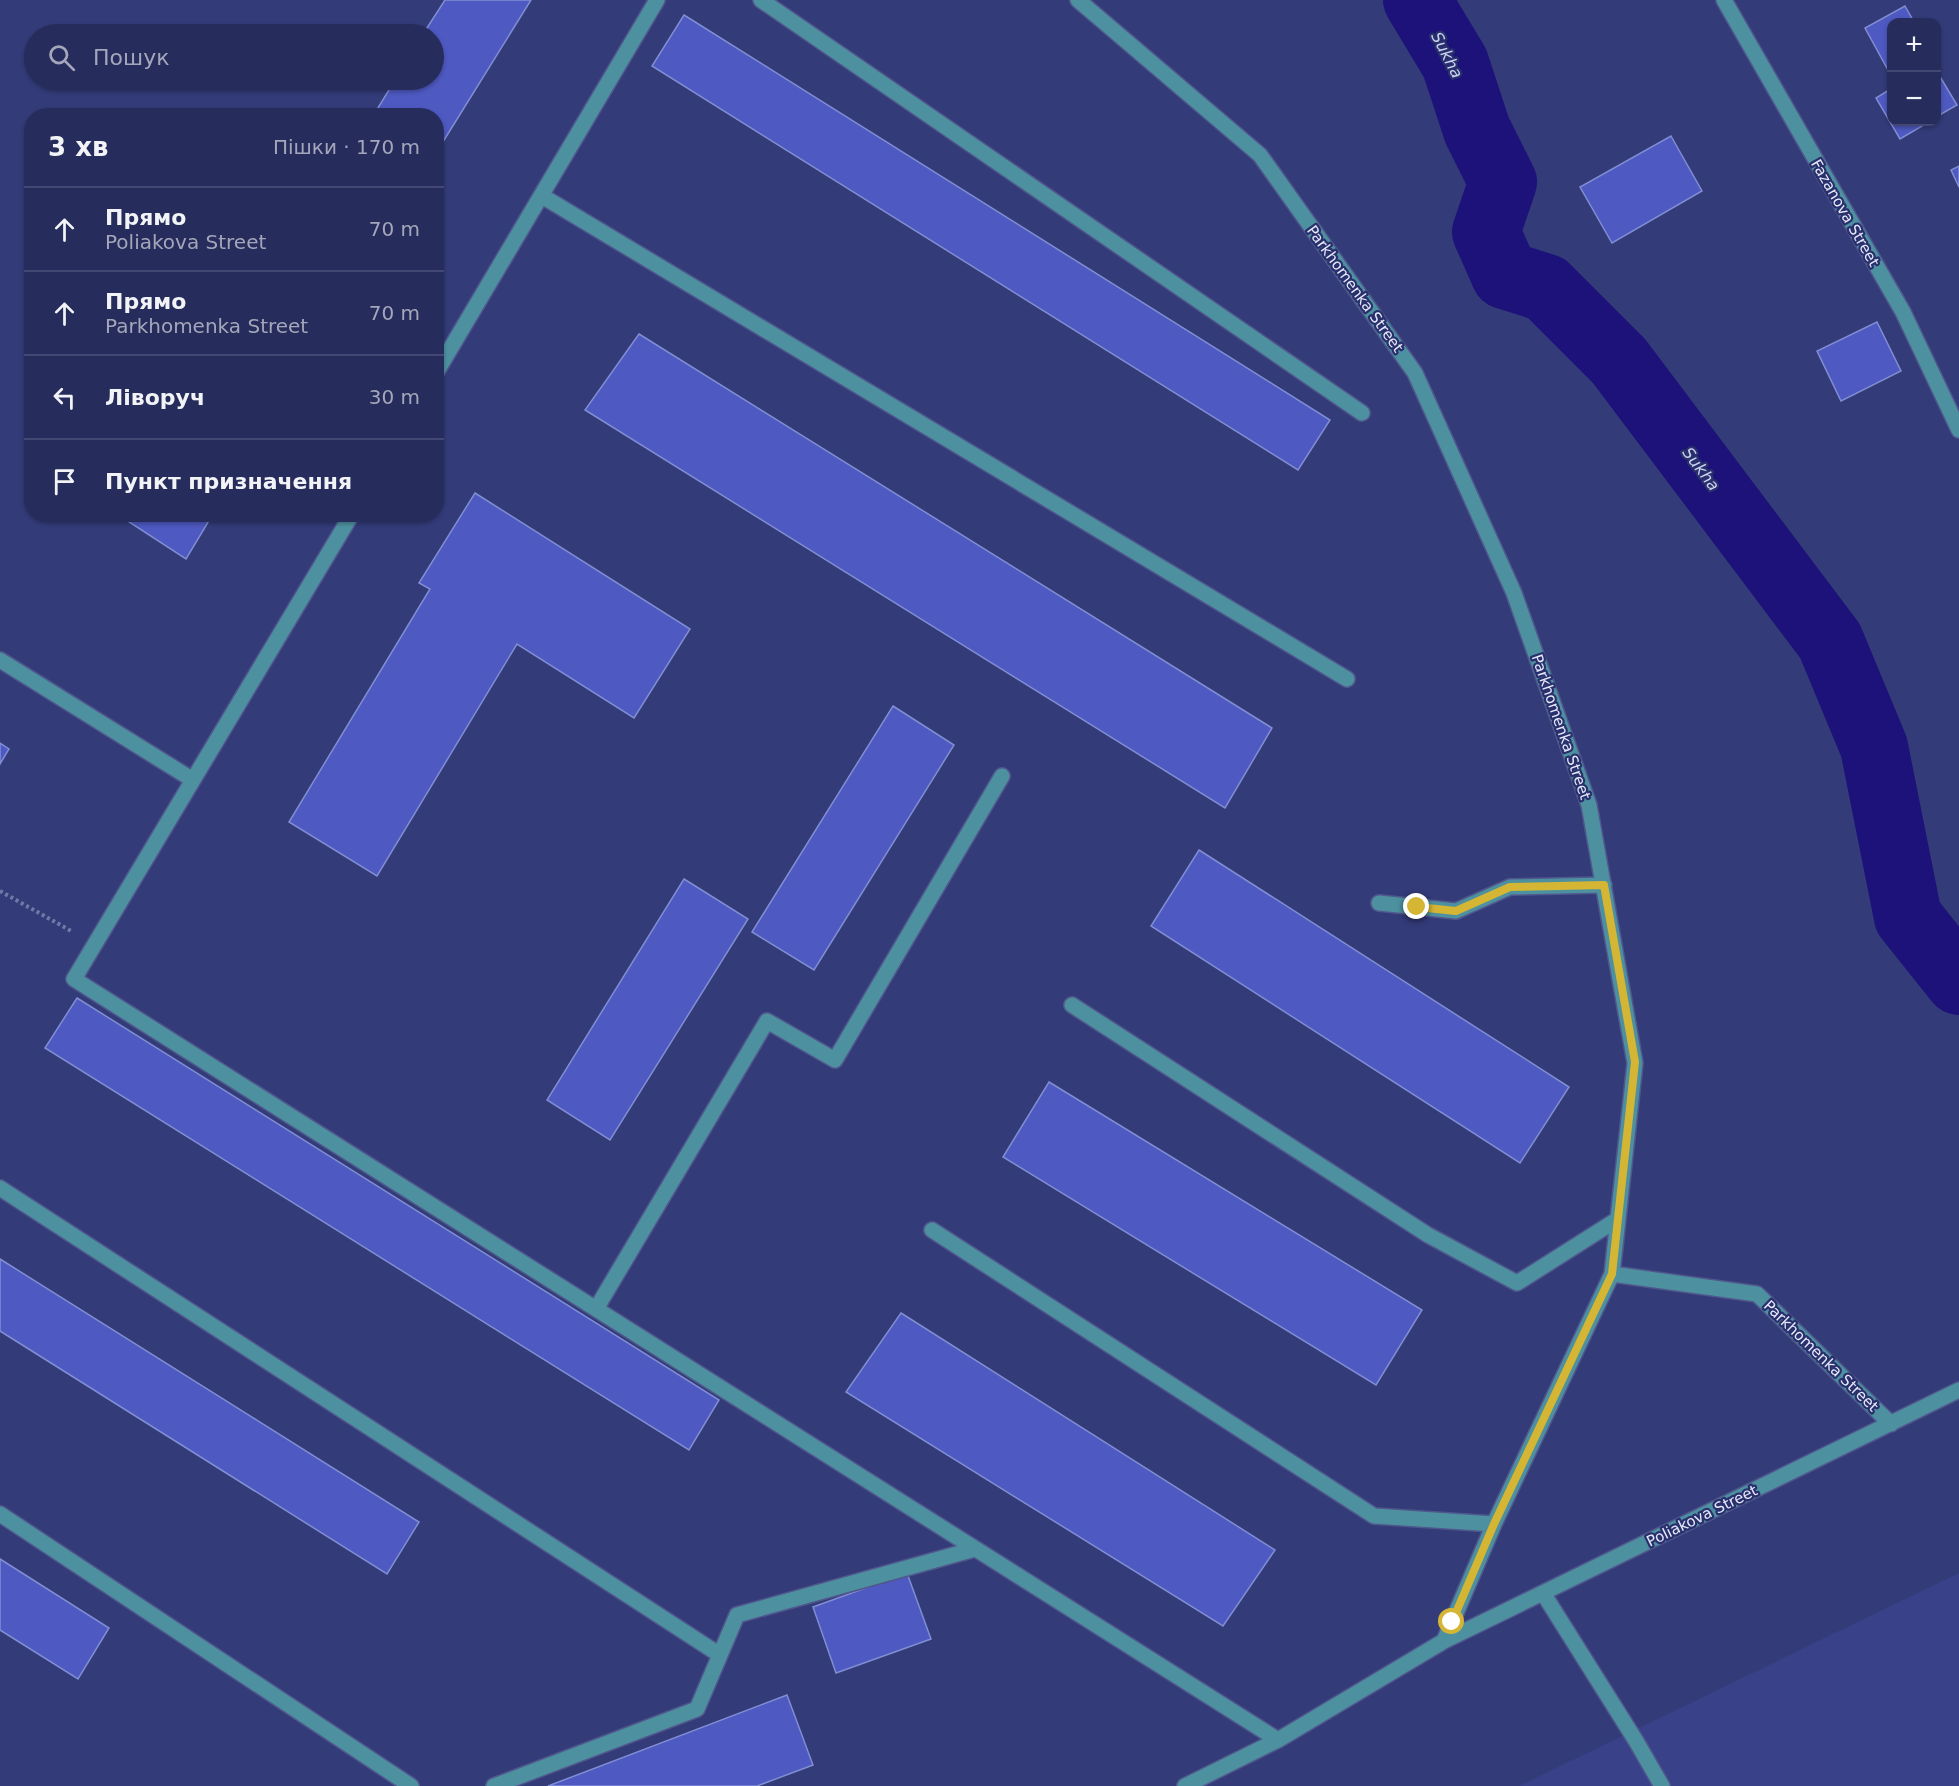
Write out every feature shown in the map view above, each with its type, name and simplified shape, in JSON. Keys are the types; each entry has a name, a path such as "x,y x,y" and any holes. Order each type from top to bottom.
{"street":[{"path":"444,360 657,0"},
{"path":"761,0 1362,413"},
{"name":"Parkhomenka Street","path":"1078,0 1260,155 1415,373 1514,592 1589,805 1635,1062 1612,1274 1757,1294 1891,1424"},
{"name":"Fazanova Street","path":"1724,0 1903,312 1959,430"},
{"path":"542,196 1347,679"},
{"path":"347,522 74,980 1278,1740"},
{"path":"0,660 193,780"},
{"path":"596,1309 767,1021 835,1060 1002,776"},
{"path":"1379,903 1456,911 1510,887 1604,885"},
{"path":"1072,1005 1428,1235 1517,1283 1618,1219"},
{"path":"0,1188 720,1655"},
{"path":"932,1230 1374,1516 1494,1524"},
{"path":"1444,1641 1494,1524 1612,1274"},
{"name":"Poliakova Street","path":"1185,1786 1278,1740 1444,1641 1959,1390"},
{"path":"0,1514 411,1786"},
{"path":"494,1786 697,1709 737,1615 975,1549"},
{"path":"1543,1593 1662,1786"}],"path":[{"path":"0,891 95,944"}],"shaded area":[{"path":"1959,1573 1959,1786 1519,1786"}],"building":[{"path":"445,0 531,0 444,140 444,108 378,108 389,90 444,90 444,24 429,24"},
{"path":"1905,6 1912,18 1887,18 1887,68 1865,28"},
{"path":"684,15 1330,420 1298,470 652,66"},
{"path":"1941,78 1957,105 1941,114"},
{"path":"1887,91 1887,117 1876,98"},
{"path":"1892,126 1922,126 1900,139"},
{"path":"1671,136 1702,191 1612,243 1580,187"},
{"path":"1959,166 1959,187 1951,170"},
{"path":"1877,322 1901,371 1841,401 1817,351"},
{"path":"639,334 1272,728 1225,808 585,410"},
{"path":"475,493 690,629 634,718 517,644 377,876 289,822 430,589 419,583"},
{"path":"129,522 208,522 186,559"},
{"path":"893,706 954,745 814,970 752,932"},
{"path":"0,743 9,749 0,764"},
{"path":"1199,850 1569,1087 1520,1163 1151,926"},
{"path":"684,879 748,919 610,1140 547,1100"},
{"path":"77,998 719,1400 689,1450 45,1048"},
{"path":"1049,1082 1422,1310 1376,1385 1003,1157"},
{"path":"0,1259 419,1522 387,1574 0,1331"},
{"path":"901,1313 1275,1550 1223,1626 846,1392"},
{"path":"0,1559 109,1628 78,1679 0,1630"},
{"path":"907,1573 931,1639 836,1673 813,1607"},
{"path":"787,1695 813,1765 757,1786 548,1786"}],"waterway":[{"name":"Sukha","path":"1417,0 1455,63 1477,130 1503,182 1486,232 1505,275 1546,288 1619,361 1830,641 1874,747 1908,917 1959,981"}],"route":[{"path":"1417,907 1456,911 1510,887 1604,885 1635,1062 1612,1274 1494,1524 1452,1622"}]}
